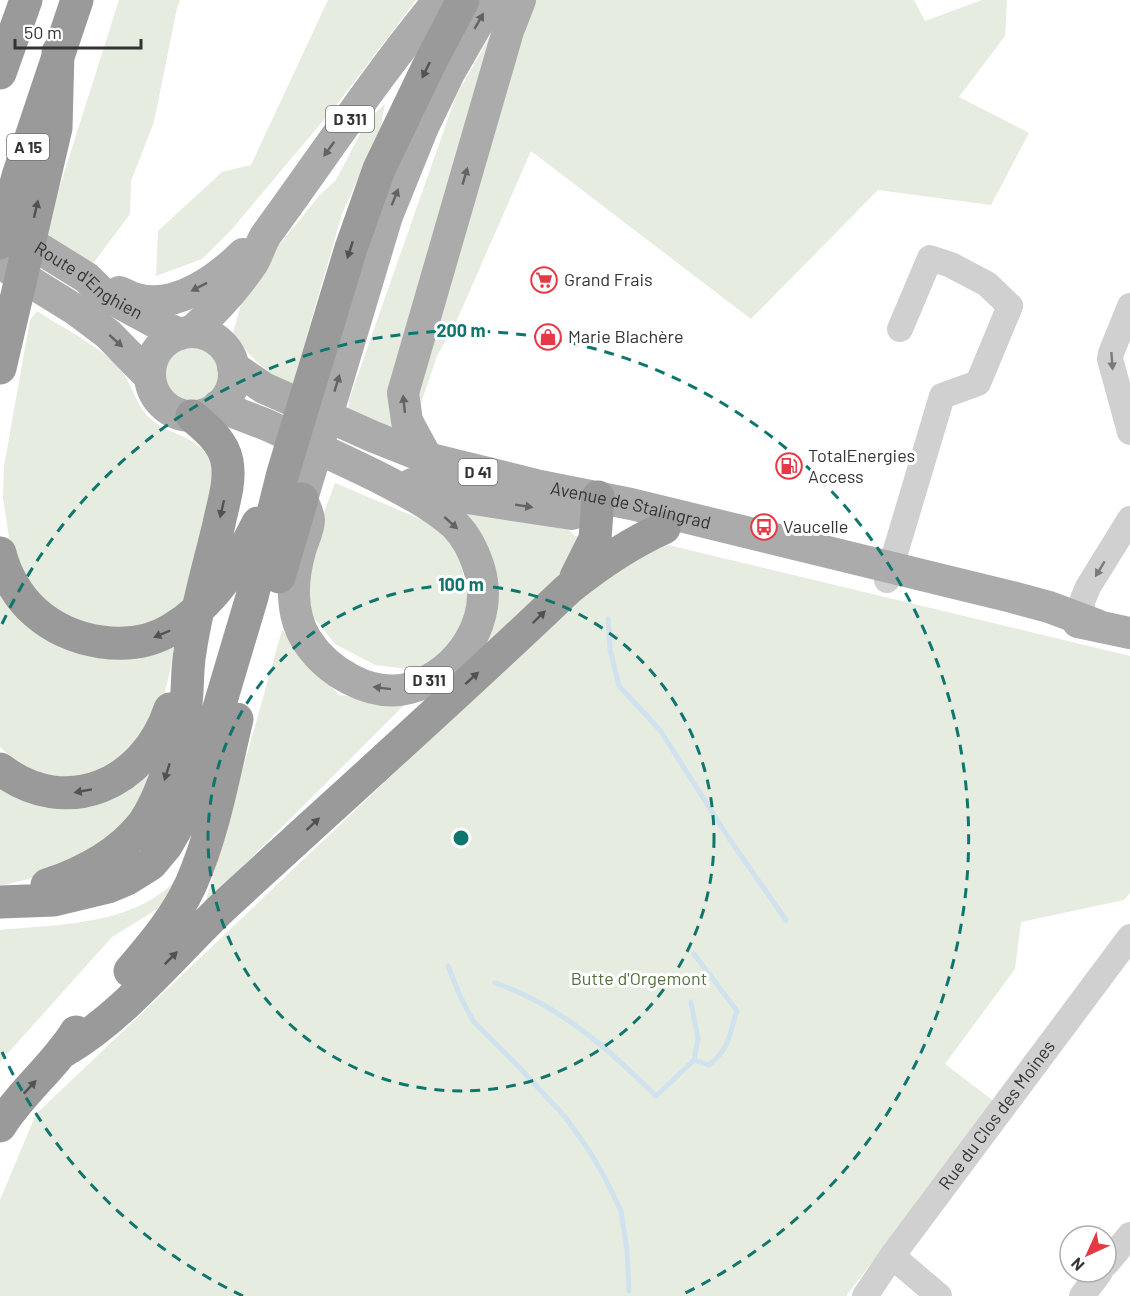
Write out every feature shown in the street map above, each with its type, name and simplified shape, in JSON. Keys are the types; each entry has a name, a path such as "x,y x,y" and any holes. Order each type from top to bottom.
{"highway":[{"path":"0,73 26,0"},
{"name":"A 15","path":"0,243 18,176 77,0"},
{"path":"1,908 54,900 108,887 127,879 151,864 166,846 192,796 252,597 283,473 351,248 379,169 463,0"},
{"path":"0,368 56,128 58,52"},
{"path":"0,769 26,786 62,793 83,793 112,781 147,752 166,722 191,644 227,489 227,461 221,446 212,434 205,411"},
{"path":"0,552 10,579 19,594 35,612 61,629 88,640 109,643 131,643 156,637 172,630 194,612 226,579 283,473"},
{"path":"0,1126 24,1093 64,1051 76,1030 161,935 191,884 207,840 238,716 302,499"},
{"path":"568,589 596,539 597,508"},
{"path":"64,1051 85,1039 126,1003 200,929 568,589 603,561 634,542 664,528"},
{"path":"1,908 20,893 85,870 123,845 142,825 163,786 184,714 191,644"},
{"path":"1,908 67,913 105,905 135,892 162,875 189,841 238,716"}],"main road":[{"name":"D 311","path":"186,333 217,308 232,290 253,262 263,240 375,81 439,0"},
{"name":"D 311","path":"365,471 408,493 440,513 461,533 476,555 481,574 484,594 482,613 474,634 448,668 431,680 408,688 386,689 355,683 320,658 298,625 294,606 299,554 309,520 302,499 387,216 423,127 449,73 490,0"},
{"path":"427,458 407,421 403,393 508,31 520,0"},
{"name":"Route d'Enghien","path":"0,224 87,278 103,294 162,326 186,333"},
{"name":"D 311","path":"87,278 137,299 163,300 205,284 263,240"},
{"name":"Route d'Enghien","path":"0,263 76,310 108,334 150,377"},
{"path":"205,411 230,392 233,379 231,357 219,342 201,333 186,333 164,343 153,358 150,377 153,390 166,407 178,413 205,411 267,424 365,471"},
{"name":"Avenue de Stalingrad","path":"233,367 275,393 427,458 540,486 597,508 664,528 889,573"},
{"name":"Avenue de Stalingrad","path":"365,471 461,497 597,508 889,573 1050,617 1085,622 1130,633"}],"street":[{"path":"889,573 942,396 978,383 1010,306 987,284 951,265 930,258 900,329"},
{"path":"1130,306 1110,359 1130,432"},
{"path":"1085,622 1083,599 1088,587 1130,519"},
{"name":"Rue du Clos des Moines","path":"866,1296 892,1256 1130,937"},
{"path":"1118,1250 1130,1235"},
{"path":"892,1256 939,1296"}],"green space":[{"path":"119,0 180,0 154,122 131,181 130,214 92,265 44,236"},
{"path":"328,0 416,0 338,103 232,229 202,259 156,276 158,231 222,172 251,165"},
{"path":"536,0 914,0 925,21 982,0 1007,0 1005,36 959,97 1029,133 991,205 878,190 751,319 531,151 457,320 437,356 415,421 417,378 491,123"},
{"path":"505,10 394,431 348,412 349,400 456,96"},
{"path":"385,104 380,130 342,214 292,387 259,364 233,333 246,286 319,196 336,180 368,119"},
{"path":"37,311 103,353 120,369 146,414 157,424 192,441 204,452 211,449 219,467 184,605 148,628 74,625 28,584 10,544 3,498 4,466 30,320"},
{"path":"187,347 197,347 207,351 215,359 219,374 215,389 207,397 197,401 187,401 177,397 169,389 165,379 165,369 169,359 177,351"},
{"path":"335,483 432,524 456,549 470,598 467,623 446,650 416,670 375,665 335,644 311,614 305,574 313,542"},
{"path":"442,508 568,529 575,536 588,538 578,560 455,677 486,627"},
{"name":"Butte d'Orgemont","path":"668,545 1130,656 1130,893 1124,900 1021,922 1015,969 945,1064 995,1102 846,1296 0,1296 0,1200 36,1114 549,626 626,558 647,554"},
{"path":"0,581 19,610 175,643 166,688 156,713 141,736 111,765 73,779 54,778 25,766 0,747"},
{"path":"282,630 339,695 405,704 205,904"},
{"path":"158,761 132,822 56,872 0,886 0,783 22,796"},
{"path":"178,878 159,908 112,937 0,1062 0,930 71,924 118,914 140,906 160,894"}],"waterway":[{"path":"608,619 610,649 619,686 660,730 728,837 786,920"},
{"path":"694,954 737,1011 728,1041 716,1059 709,1065 694,1060"},
{"path":"448,966 473,1021 566,1118 605,1178 621,1211 627,1250 629,1291"},
{"path":"495,983 540,1003 582,1030 656,1096 694,1060 698,1039 691,1002"}],"place":[{"name":"Grand Frais","path":"544,280"},
{"name":"Marie Blachère","path":"548,337"},
{"name":"TotalEnergies Access","path":"789,466"},
{"name":"Vaucelle","path":"764,527"}]}
